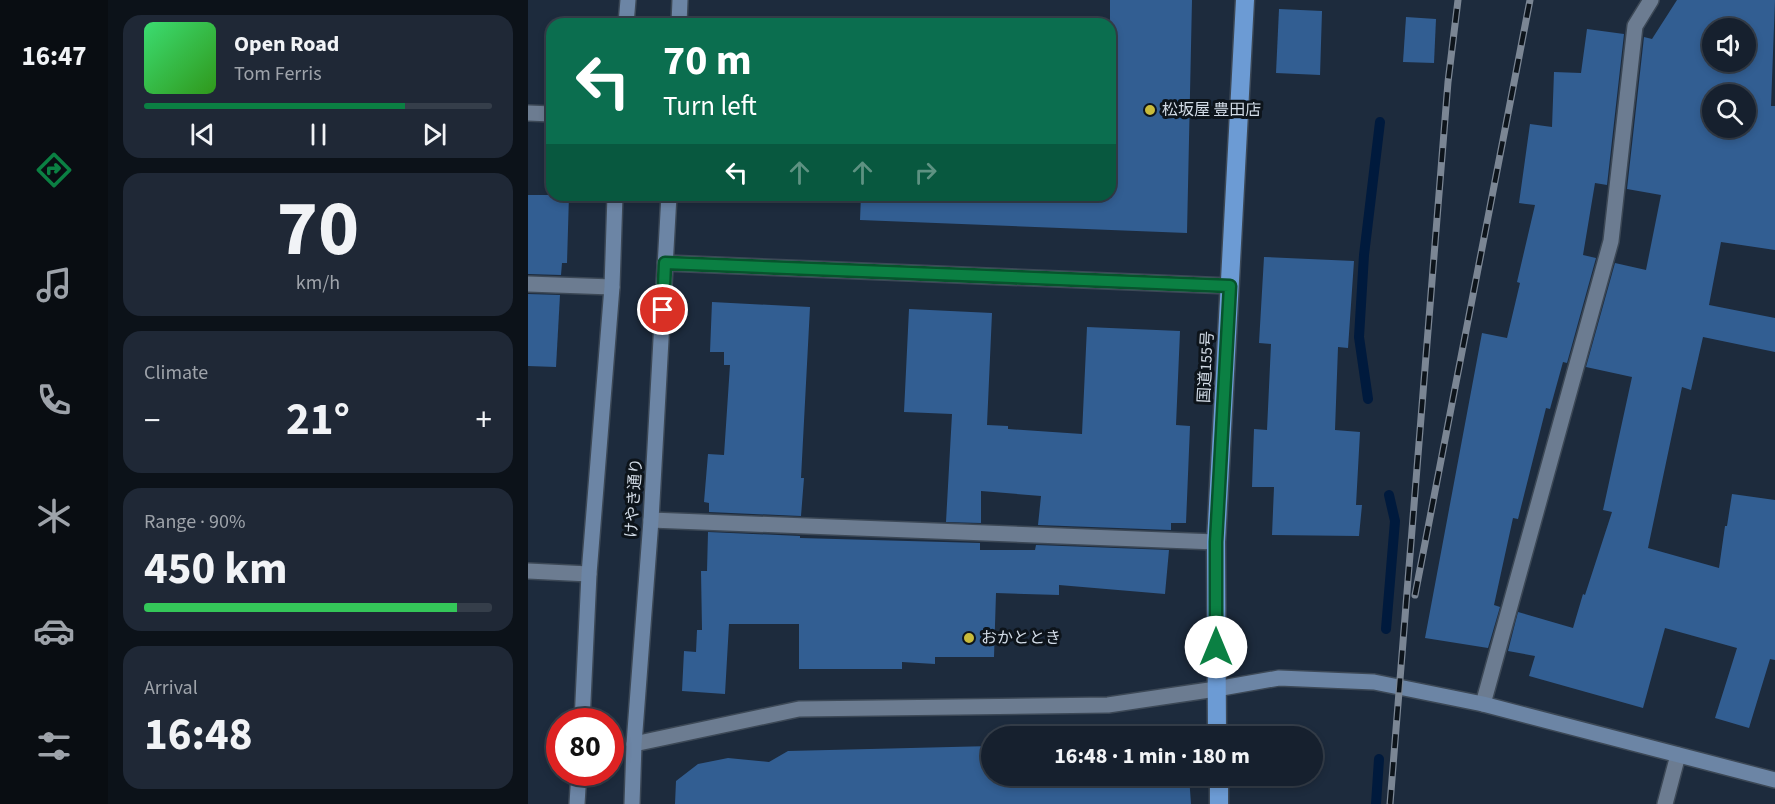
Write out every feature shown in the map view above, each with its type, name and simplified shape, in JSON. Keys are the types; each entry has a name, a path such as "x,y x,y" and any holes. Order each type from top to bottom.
{"highway":[{"name":"国道155号","path":"1217,726 1216,542 1245,0"},
{"path":"1218,786 1219,804"}],"street":[{"path":"626,18 628,0"},
{"path":"679,18 680,0"},
{"path":"1483,704 1611,241 1635,26 1651,0"},
{"path":"528,113 546,114"},
{"path":"583,708 589,574 612,287 615,201"},
{"name":"けやき通り","path":"632,804 669,201"},
{"path":"665,263 1230,286"},
{"path":"528,284 612,287"},
{"path":"651,520 1216,542"},
{"path":"528,571 589,574"},
{"path":"634,744 800,709 1108,705 1279,678 1374,682 1483,704 1775,780"},
{"path":"1665,804 1678,755"},
{"path":"578,804 579,786"}],"building":[{"name":"松坂屋 豊田店","path":"1110,0 1192,0 1187,233 860,220 861,201 1116,201 1116,18 1110,18"},
{"path":"1677,0 1775,0 1771,106 1775,106 1775,250 1721,242 1709,305 1775,318 1775,352 1703,337 1691,390 1682,387 1648,548 1719,568 1732,494 1775,500 1775,660 1770,659 1749,728 1715,718 1737,648 1665,628 1643,708 1529,676 1535,656 1508,651 1518,612 1573,628 1612,512 1603,510 1632,377 1586,367 1615,263 1646,270 1661,195 1627,189 1644,37 1652,39"},
{"path":"1279,9 1322,11 1320,75 1276,73"},
{"path":"1406,17 1436,19 1434,63 1403,62"},
{"path":"1587,29 1624,34 1607,185 1595,183 1583,255 1596,258 1567,363 1563,362 1550,409 1546,408 1518,519 1513,518 1494,605 1500,607 1488,648 1425,638 1482,333 1507,338 1520,283 1517,282 1535,205 1519,203 1530,124 1552,127 1554,72 1581,73"},
{"path":"528,195 546,195 546,201 569,201 567,263 562,263 561,275 528,274"},
{"path":"1264,257 1354,261 1348,348 1338,347 1335,430 1360,432 1356,505 1362,505 1359,536 1272,535 1274,487 1252,487 1254,429 1267,430 1271,344 1259,343"},
{"path":"528,294 560,295 556,367 528,366"},
{"path":"712,302 810,307 801,516 709,512 709,503 704,502 708,454 724,455 730,365 724,365 724,352 710,352"},
{"path":"909,309 992,313 987,425 1008,426 1008,429 1082,434 1087,327 1180,331 1176,425 1190,426 1186,523 1171,523 1171,530 1038,525 1041,496 981,491 981,523 946,522 952,414 904,412"},
{"path":"708,532 800,536 800,538 980,543 980,550 1035,550 1036,545 1169,550 1165,594 1059,585 1059,595 996,593 994,657 935,657 935,664 902,662 902,669 799,669 799,624 729,624 725,694 682,691 684,651 696,652 697,630 702,630 701,571 707,571"},
{"path":"981,746 981,786 1190,786 1191,804 675,804 676,781 698,764 728,758 769,762 788,751"}],"waterway":[{"path":"1368,399 1359,337 1364,255 1380,122"},
{"path":"1386,629 1395,521 1389,495"},
{"path":"1376,804 1379,759"}],"railway":[{"path":"1390,804 1448,82 1458,0"},
{"path":"1415,595 1530,0"}],"place":[{"name":"松坂屋 豊田店","path":"1150,110"},
{"name":"おかととき","path":"969,638"}],"route":[{"path":"663,310 665,263 1230,286 1216,542 1216,647"}]}
